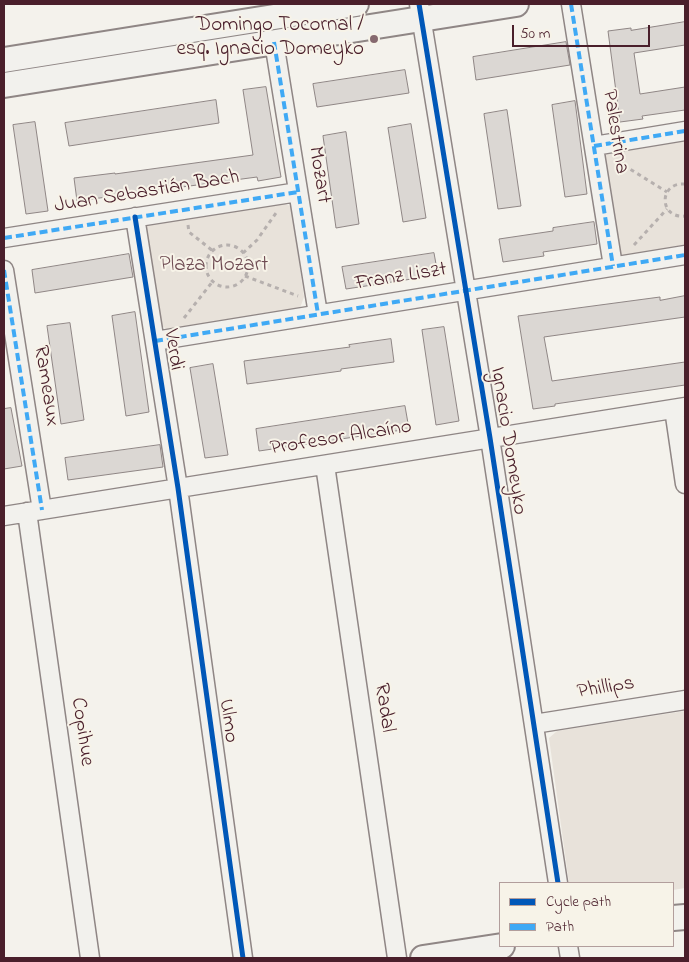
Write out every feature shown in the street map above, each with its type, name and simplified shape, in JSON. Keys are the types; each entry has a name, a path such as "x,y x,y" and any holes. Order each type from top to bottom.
{"main road":[{"path":"4,60 356,4"},
{"path":"4,85 274,42 420,11 516,4"},
{"path":"423,958 499,946"}],"street":[{"name":"Palestrina","path":"571,4 613,266"},
{"name":"Ignacio Domeyko","path":"420,11 490,438 558,882"},
{"name":"Mozart","path":"274,42 294,192 317,308"},
{"path":"594,146 685,131"},
{"name":"Juan Sebastián Bach","path":"4,238 294,192"},
{"name":"Verdi","path":"135,217 161,340 178,488"},
{"name":"Franz Liszt","path":"161,340 317,308 466,290 685,255"},
{"name":"Rameaux","path":"4,270 34,511"},
{"path":"679,408 685,484"},
{"name":"Profesor Alcaíno","path":"4,516 679,408"},
{"name":"Radal","path":"325,465 397,958"},
{"name":"Ulmo","path":"178,488 243,958"},
{"name":"Copihue","path":"34,511 90,958"},
{"name":"Phillips","path":"534,724 685,700"}],"path":[{"path":"594,146 667,192"},
{"path":"685,184 674,185 667,192 665,204 667,209 676,216 685,216"},
{"path":"244,253 294,192"},
{"path":"613,266 667,209"},
{"path":"184,210 189,232 213,251"},
{"path":"232,246 244,253 248,266 245,276 238,284 225,287 213,281 206,270 206,263 213,251 219,247 232,246"},
{"path":"245,276 317,308"},
{"path":"161,340 213,281"}],"green space":[{"path":"685,136 685,250 625,259 618,252 602,153"},
{"name":"Plaza Mozart","path":"281,203 291,206 304,297 300,308 167,329 158,324 142,233 149,223"},
{"path":"685,711 685,888 674,890 674,882 569,882 549,738 557,731"}],"building":[{"path":"685,22 685,45 634,53 640,94 685,87 685,110 642,116 643,119 620,122 608,31 631,28 631,30"},
{"path":"566,42 570,65 476,80 473,57"},
{"path":"405,70 409,93 317,107 313,84"},
{"path":"266,87 281,177 258,181 257,177 77,201 74,178 253,155 243,90"},
{"path":"216,100 219,123 69,146 65,123"},
{"path":"575,101 587,194 565,197 552,105"},
{"path":"507,110 521,206 498,209 484,114"},
{"path":"35,122 48,211 26,214 13,125"},
{"path":"411,124 426,218 403,222 388,128"},
{"path":"346,132 359,224 336,228 323,136"},
{"path":"594,222 597,244 543,252 544,256 503,262 499,239 553,231 553,228"},
{"path":"434,253 438,275 346,289 342,267"},
{"path":"129,254 133,277 35,293 32,270"},
{"path":"685,296 685,317 544,337 552,381 685,362 685,385 555,404 555,406 533,409 518,316 660,297 660,300"},
{"path":"135,312 149,412 126,416 112,316"},
{"path":"70,323 84,420 61,424 47,326"},
{"path":"444,327 459,421 436,425 422,330"},
{"path":"391,339 394,362 247,384 244,361 350,347 349,345"},
{"path":"213,364 228,455 205,458 190,368"},
{"path":"405,406 409,429 259,451 256,429"},
{"path":"11,408 22,466 4,469 4,409"},
{"path":"160,445 163,467 68,480 65,458"}],"marked path":[{"path":"571,4 613,266"},
{"path":"274,42 318,314"},
{"path":"594,146 685,131"},
{"path":"4,238 298,192"},
{"path":"155,341 685,255"},
{"path":"4,270 42,510"}],"cycle path":[{"path":"419,4 490,438 558,882"},
{"path":"135,217 178,488 243,958"}],"place":[{"name":"Domingo Tocornal / esq. Ignacio Domeyko","path":"374,39"}]}
